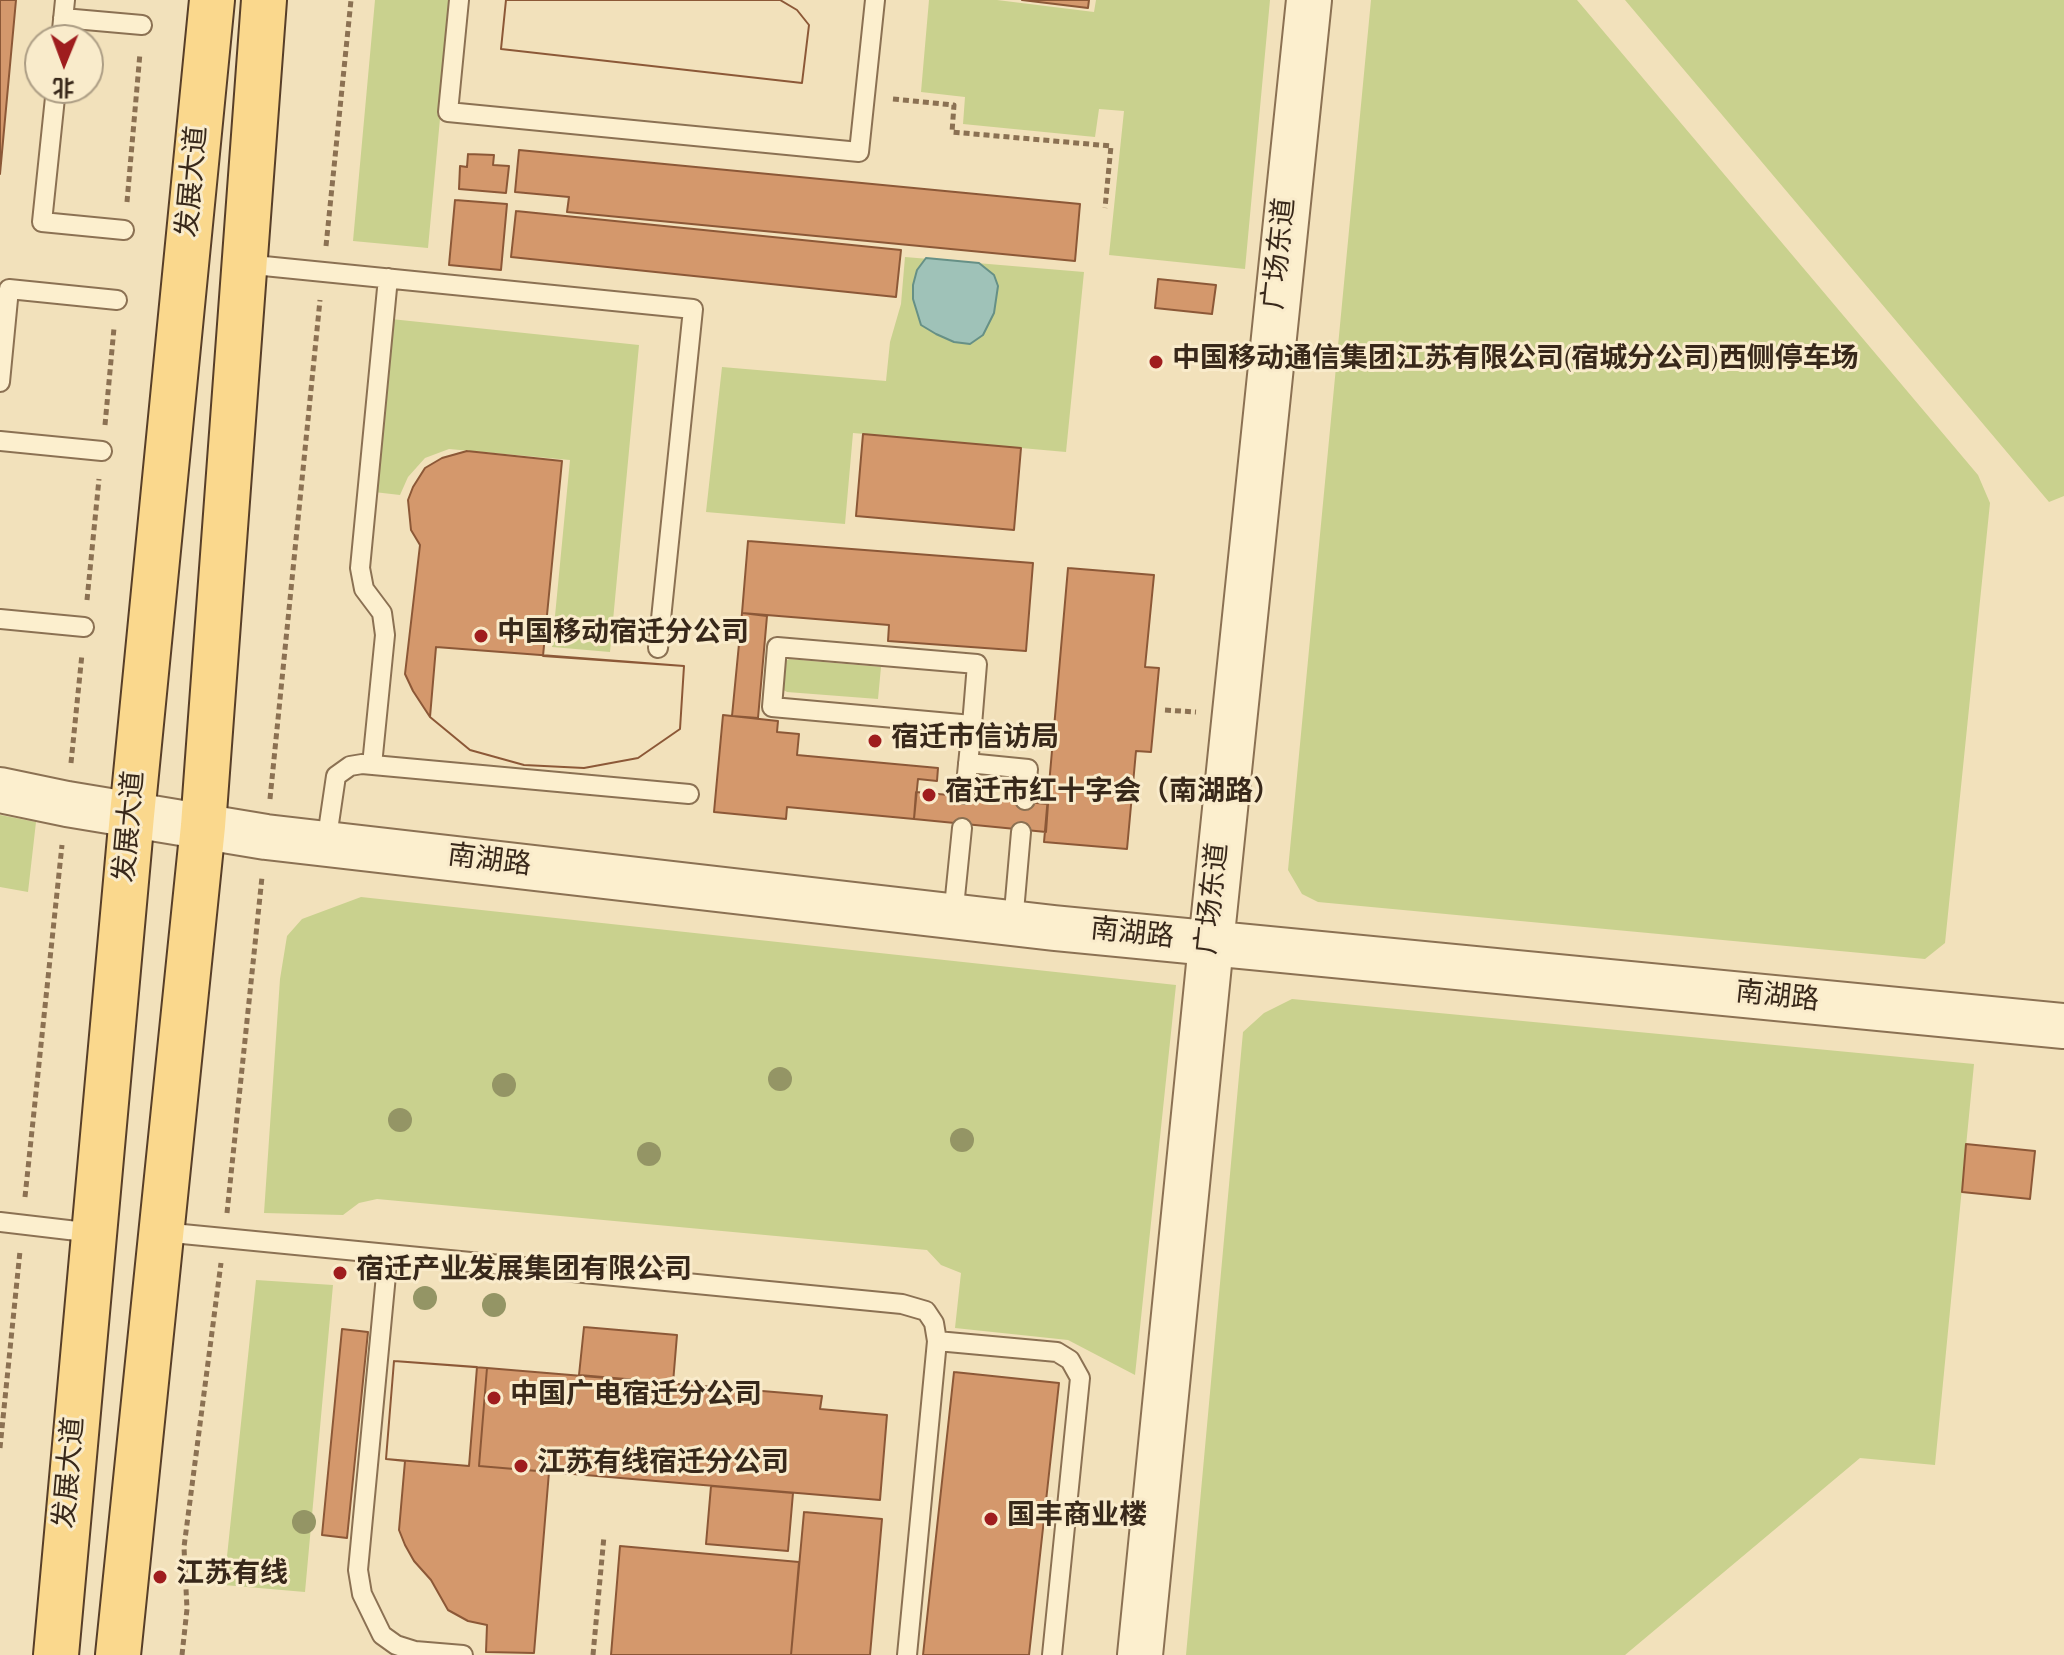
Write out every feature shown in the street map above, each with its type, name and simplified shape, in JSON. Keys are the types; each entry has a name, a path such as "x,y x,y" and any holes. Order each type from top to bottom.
{"main road":[{"name":"发展大道","path":"56,1655 132,815 212,0"},
{"name":"发展大道","path":"118,1655 203,826 264,0"}],"street":[{"name":"广场东道","path":"1140,1655 1309,0"},
{"name":"南湖路","path":"0,790 132,815 326,844 953,917 2064,1026"}],"lane":[{"path":"459,0 448,112 859,152 875,0"},
{"path":"64,9 142,25"},
{"path":"54,104 42,222 124,230"},
{"path":"244,264 693,309 658,648"},
{"path":"372,765 385,635 382,613 364,589 360,568 388,278"},
{"path":"0,382 9,289 117,300"},
{"path":"0,441 102,451"},
{"path":"0,619 84,627"},
{"path":"965,794 972,725 977,664 777,647 772,707 972,725"},
{"path":"968,763 1028,769 1025,800"},
{"path":"326,844 336,776 350,766 372,765 689,794"},
{"path":"953,917 962,828"},
{"path":"1013,923 1021,832"},
{"path":"0,1222 94,1233"},
{"path":"162,1232 913,1305 926,1311 934,1323 937,1341 907,1655"},
{"path":"388,1254 358,1570 362,1594 382,1635 396,1645 415,1651 463,1655"},
{"path":"937,1341 1057,1352 1070,1360 1080,1378 1052,1655"}],"path":[{"path":"124,230 142,25"},
{"path":"865,97 954,105 952,132 1111,146 1105,208"},
{"path":"0,1448 117,300"},
{"path":"593,1655 604,1536"}],"green space":[{"path":"375,0 451,0 428,248 353,241"},
{"path":"929,0 997,0 1094,12 1096,0 1270,0 1245,269 1109,255 1124,111 1099,109 1095,137 963,124 965,97 921,92"},
{"path":"1371,0 1577,0 1978,475 1990,503 1945,943 1925,959 1318,902 1302,894 1288,870"},
{"path":"1625,0 2064,0 2064,496 2049,502"},
{"path":"905,257 1084,272 1066,452 853,433 845,524 706,512 722,367 886,381 890,342 901,304"},
{"path":"391,319 639,345 610,652 552,647 570,460 449,449 425,458 408,477 400,495 374,492"},
{"path":"789,659 881,667 878,699 787,692 780,688 783,663"},
{"path":"0,815 36,822 28,892 0,887"},
{"path":"361,897 1176,985 1135,1375 1068,1340 955,1328 961,1273 941,1265 927,1250 377,1199 359,1203 343,1215 264,1213 280,979 287,936 302,919"},
{"path":"1292,999 1974,1064 1935,1465 1860,1458 1625,1655 1186,1655 1243,1032 1264,1013"},
{"path":"256,1280 333,1285 305,1592 224,1585"}],"water":[{"path":"926,258 979,263 994,275 998,286 994,313 983,335 970,344 954,342 921,325 913,299 913,285 917,270"}],"building":[{"path":"0,0 16,0 0,174"},
{"path":"506,0 780,0 797,10 809,25 802,83 501,49"},
{"path":"506,0 780,0 797,10 809,25 802,83 501,49"},
{"path":"1022,0 1089,0 1088,8"},
{"path":"519,150 1080,204 1075,261 567,212 569,197 515,192"},
{"path":"468,154 494,155 493,165 509,166 506,193 459,189 460,166 467,167"},
{"path":"455,200 507,204 501,270 449,265"},
{"path":"516,211 901,250 896,297 511,257"},
{"path":"1158,279 1216,285 1212,314 1155,308"},
{"path":"863,434 1021,448 1014,530 856,516"},
{"path":"467,451 562,461 543,656 684,666 680,729 638,758 584,768 524,765 470,750 430,717 413,691 405,674 420,545 411,530 408,500 425,468 442,458"},
{"path":"748,541 1033,563 1026,651 888,641 889,625 742,613"},
{"path":"1068,568 1154,575 1145,667 1159,668 1151,752 1136,751 1127,849 1044,842"},
{"path":"742,613 767,616 758,718 732,716"},
{"path":"436,647 684,666 680,729 638,758 584,768 524,765 470,750 430,717"},
{"path":"723,715 778,721 777,732 799,734 797,755 938,768 937,781 918,779 914,819 787,807 786,819 714,812"},
{"path":"916,792 1048,804 1046,832 914,819"},
{"path":"1966,1144 2035,1151 2030,1199 1962,1192"},
{"path":"584,1327 677,1335 673,1383 579,1375"},
{"path":"342,1329 368,1332 347,1538 322,1535"},
{"path":"394,1361 487,1368 479,1466 549,1472 534,1653 486,1652 487,1625 468,1621 448,1610 405,1545 399,1530 405,1461 386,1459"},
{"path":"394,1361 477,1367 469,1466 386,1459"},
{"path":"487,1368 822,1396 820,1409 887,1415 880,1500 479,1466"},
{"name":"国丰商业楼","path":"954,1372 1059,1383 1029,1655 923,1655"},
{"path":"711,1486 793,1493 788,1551 706,1544"},
{"path":"804,1512 882,1519 870,1655 791,1655"},
{"path":"620,1546 799,1562 791,1655 611,1655"}],"place":[{"name":"中国移动通信集团江苏有限公司(宿城分公司)西侧停车场","path":"1156,362"},
{"name":"中国移动宿迁分公司","path":"481,636"},
{"name":"宿迁市信访局","path":"875,741"},
{"name":"宿迁市红十字会（南湖路）","path":"929,795"},
{"name":"宿迁产业发展集团有限公司","path":"340,1273"},
{"name":"中国广电宿迁分公司","path":"494,1398"},
{"name":"江苏有线宿迁分公司","path":"521,1466"},
{"name":"国丰商业楼","path":"991,1519"},
{"name":"江苏有线","path":"160,1577"}]}
